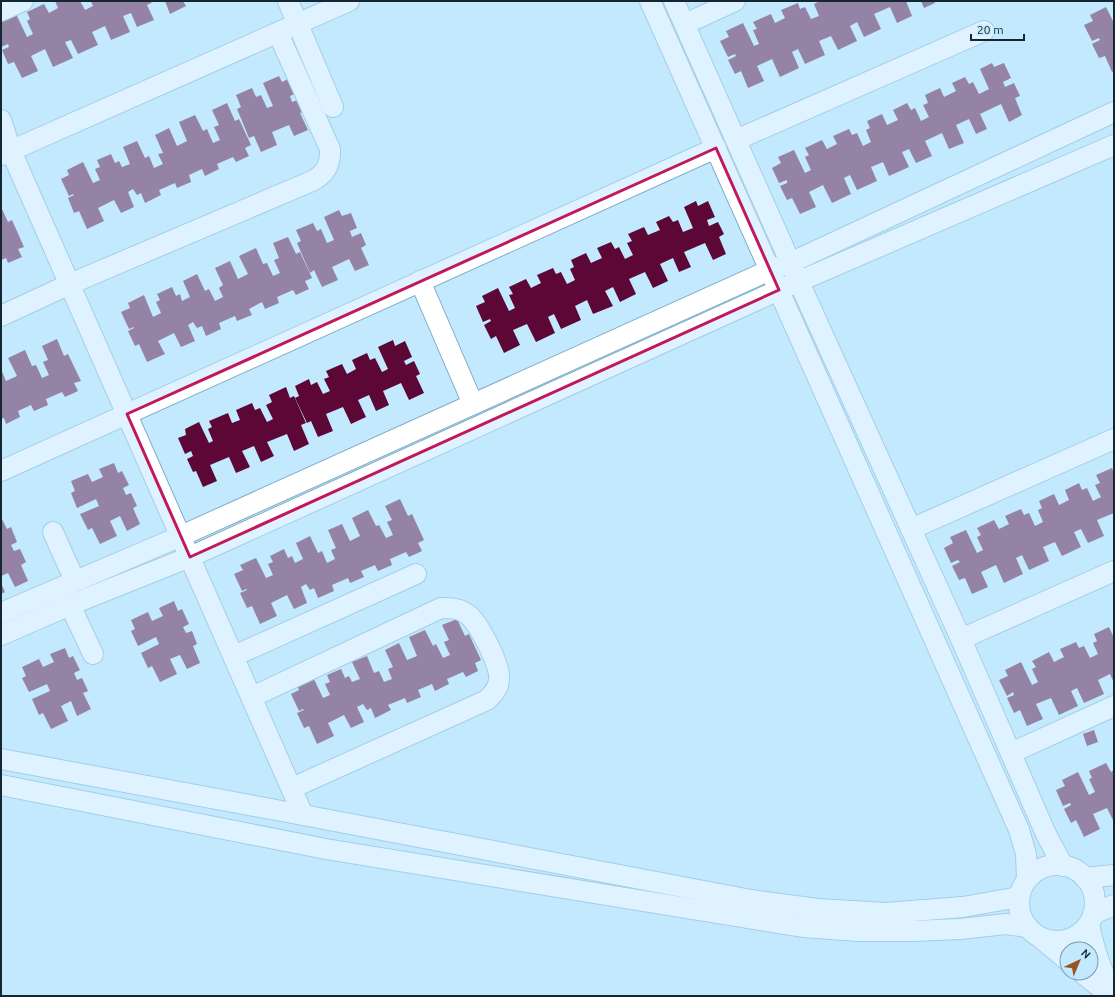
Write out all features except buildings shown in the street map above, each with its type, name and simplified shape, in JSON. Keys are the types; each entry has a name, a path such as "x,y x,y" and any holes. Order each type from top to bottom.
{"street":[{"path":"1,11 23,1"},
{"path":"288,1 333,107"},
{"path":"6,153 349,1"},
{"path":"650,1 1019,830 1026,854 1023,888 1019,907 1021,917 1034,932 1059,953"},
{"path":"674,1 1051,845 1063,866"},
{"path":"684,24 736,1"},
{"path":"736,140 984,31"},
{"path":"1,316 70,284 319,177 325,171 329,164 330,148 278,33"},
{"path":"1,613 181,536 770,270 790,263 1114,112"},
{"path":"1,120 6,153 70,284 304,815"},
{"path":"1,635 70,605 190,557 779,290 1114,145"},
{"path":"1,471 716,148"},
{"path":"420,281 473,404"},
{"path":"911,529 1114,439"},
{"path":"53,532 75,581"},
{"path":"960,639 1114,571"},
{"path":"234,656 416,574"},
{"path":"70,605 93,654"},
{"path":"252,697 441,608 460,610 468,614 476,621 496,662 500,678 498,687 494,694 487,700 292,788"},
{"path":"1011,753 1114,706"},
{"path":"1,759 751,900 818,909 886,913 963,907 1023,888 1037,870 1050,866 1063,866 1075,870 1085,878 1092,889 1095,901 1091,919 1093,944 1099,964 1114,996"},
{"path":"1,785 326,848 803,927 859,931 913,931 960,929 1006,924 1034,932 1052,941 1062,941 1073,938 1082,932 1091,919 1114,905"},
{"path":"1085,878 1114,875"},
{"path":"1092,981 1111,996"}],"highlighted area":[{"path":"716,148 779,290 190,557 127,414"}]}
